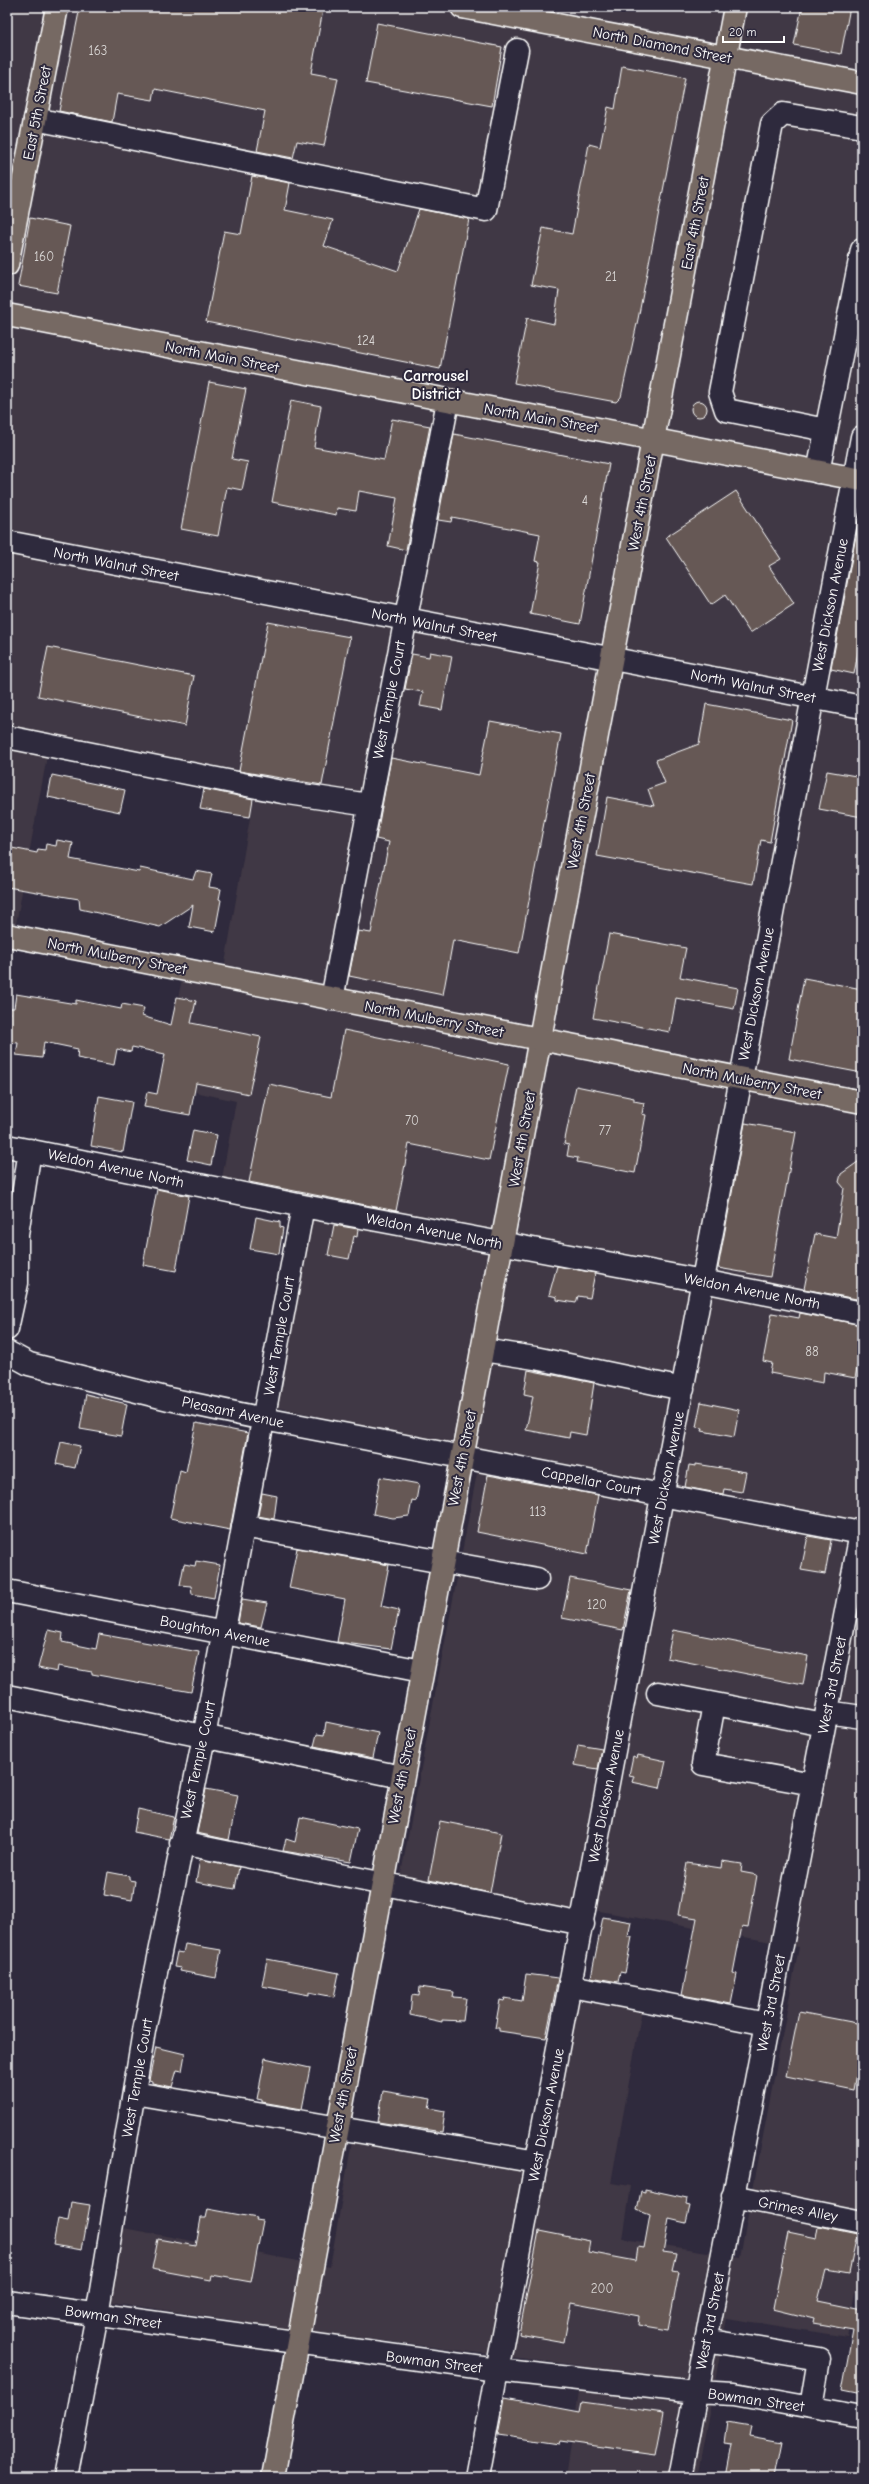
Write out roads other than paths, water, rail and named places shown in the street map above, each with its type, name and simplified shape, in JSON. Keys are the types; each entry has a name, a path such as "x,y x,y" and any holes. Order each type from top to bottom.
{"main road":[{"name":"East 5th Street","path":"7,265 57,7"},
{"name":"North Diamond Street","path":"462,7 862,83"},
{"name":"East 4th Street","path":"654,439 735,7"},
{"name":"North Main Street","path":"7,315 448,402 654,439 858,480"},
{"name":"West 4th Street","path":"273,2477 336,2128 654,439"},
{"name":"North Mulberry Street","path":"7,934 540,1040 862,1102"}],"street":[{"path":"35,119 486,210 517,50"},
{"path":"826,430 726,410 720,392 772,124 783,114 862,127"},
{"path":"818,472 862,250"},
{"name":"West Temple Court","path":"332,999 404,619 448,402"},
{"name":"West Dickson Avenue","path":"477,2477 583,1924 812,698 858,480 862,437"},
{"name":"North Walnut Street","path":"7,542 862,707"},
{"path":"7,737 282,792 369,805"},
{"name":"Weldon Avenue North","path":"7,1146 303,1206 703,1280 862,1313"},
{"path":"7,1329 17,1283 17,1234 30,1150"},
{"name":"West Temple Court","path":"66,2477 97,2315 134,2093 181,1843 204,1737 303,1206"},
{"path":"482,1350 535,1358 683,1389"},
{"name":"Pleasant Avenue","path":"7,1352 29,1364 169,1399 462,1457"},
{"name":"Cappellar Court","path":"462,1457 862,1530"},
{"path":"243,1526 537,1579"},
{"name":"West 3rd Street","path":"680,2477 862,1530"},
{"name":"Boughton Avenue","path":"7,1591 422,1671"},
{"path":"658,1693 714,1704 826,1718 862,1717"},
{"path":"7,1696 402,1777"},
{"path":"714,1704 703,1764 813,1784"},
{"path":"181,1843 382,1885 583,1924"},
{"path":"571,1986 766,2024"},
{"path":"134,2093 537,2162"},
{"name":"Grimes Alley","path":"734,2196 862,2222"},
{"name":"Bowman Street","path":"7,2302 497,2370 696,2392 734,2394 862,2417"},
{"path":"706,2340 819,2359 811,2407"}],"district":[{"name":"Carrousel District","path":"436,385"}]}
